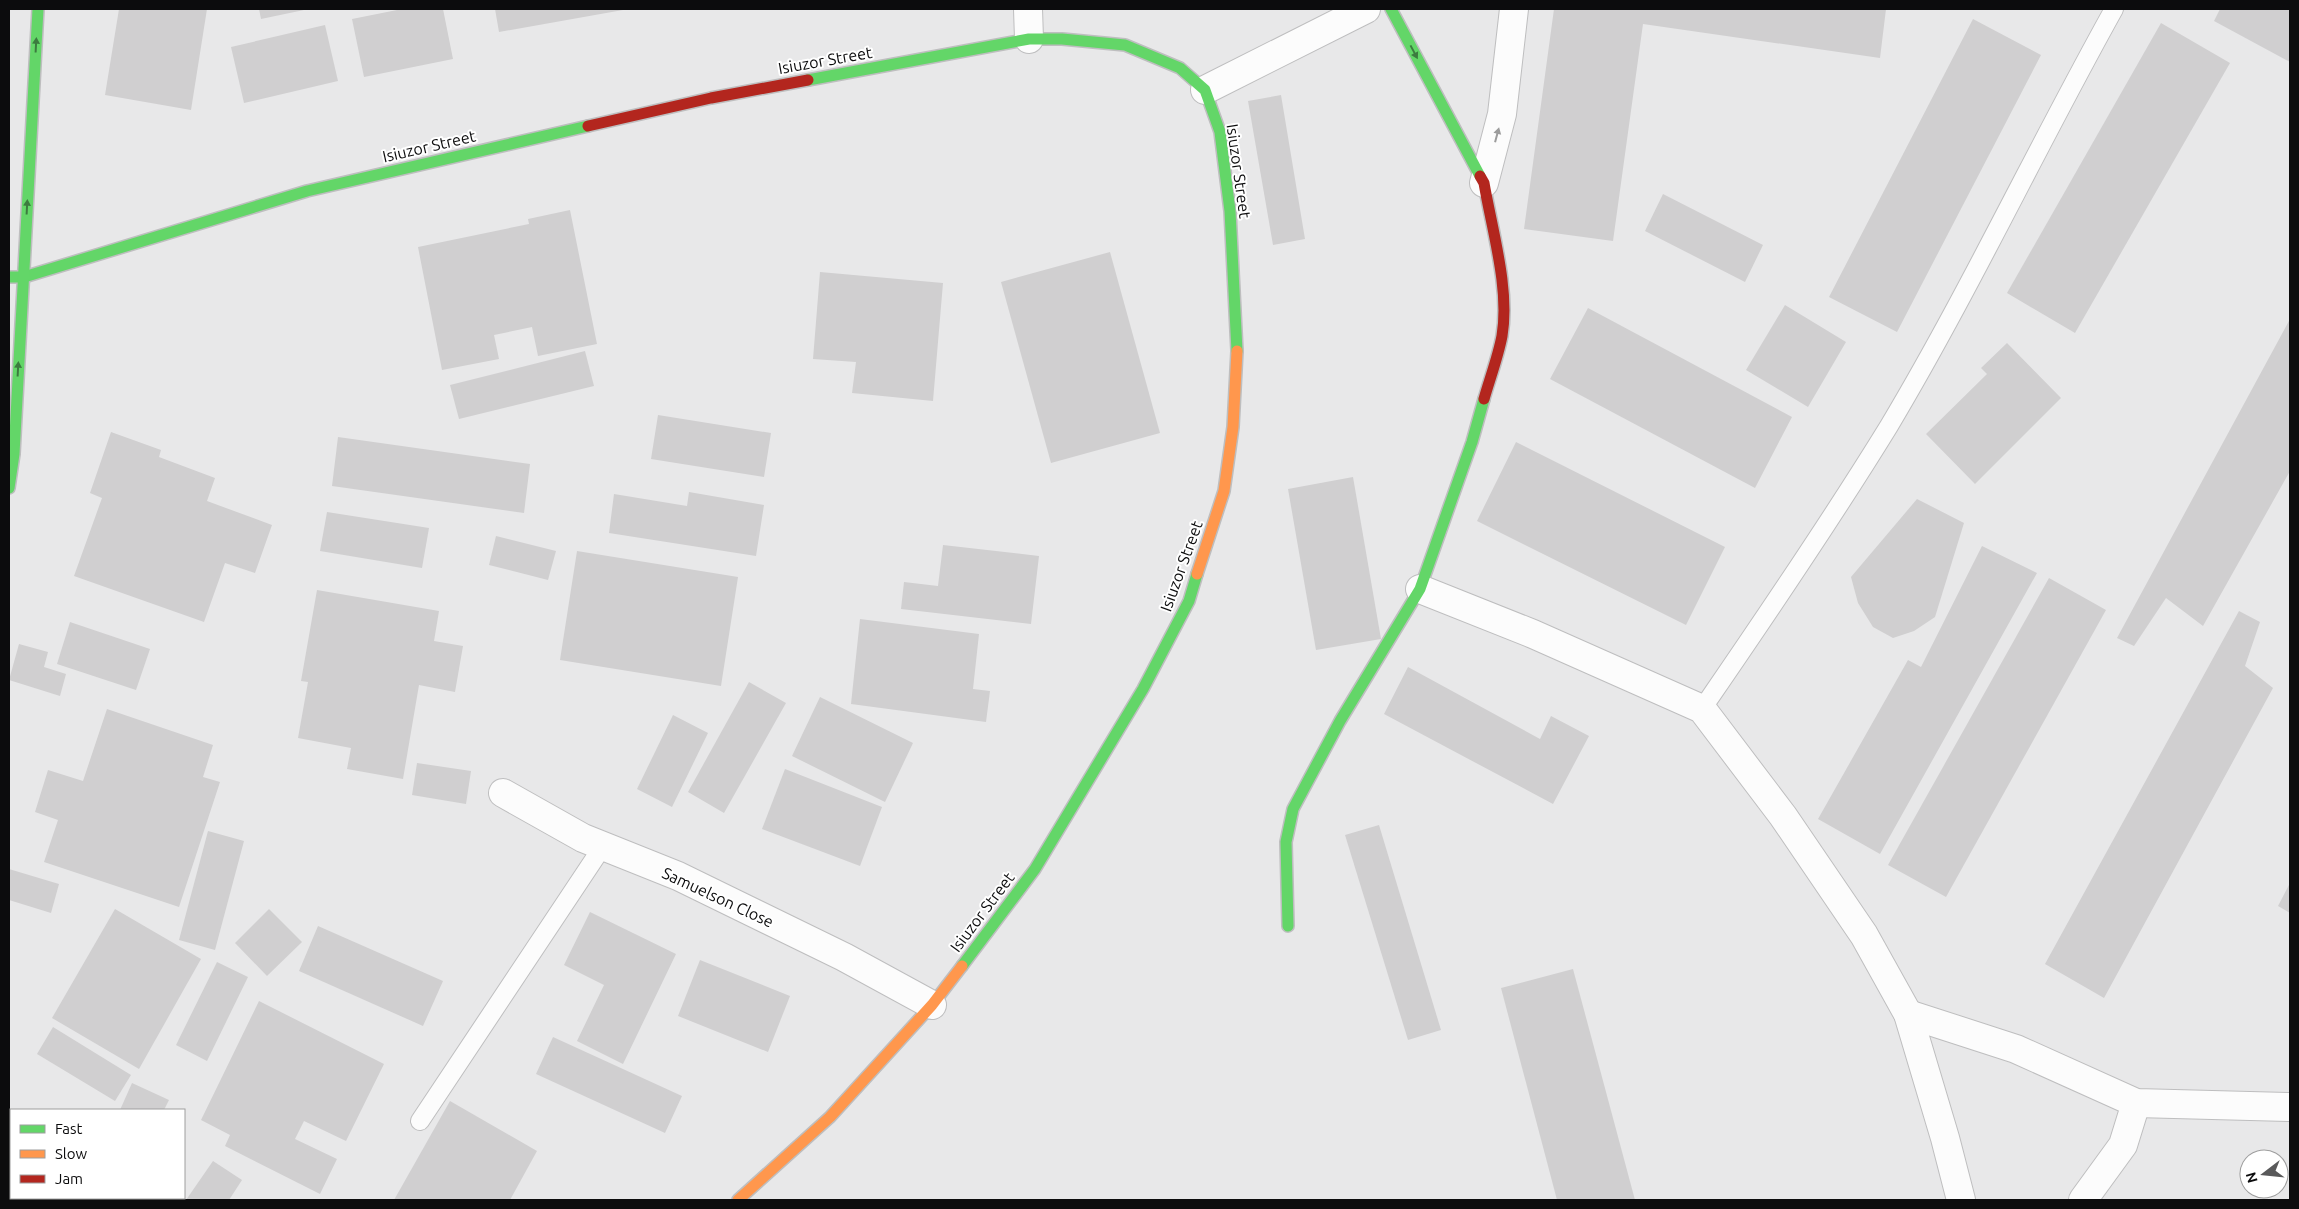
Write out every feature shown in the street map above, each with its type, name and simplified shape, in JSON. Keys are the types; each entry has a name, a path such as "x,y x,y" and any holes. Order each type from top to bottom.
{"street":[{"path":"9,488 24,277 38,9"},
{"path":"1028,9 1029,39"},
{"path":"1205,90 1366,9"},
{"path":"1288,926 1286,842 1293,809 1340,721 1420,589 1472,442 1502,336 1504,311 1501,277 1484,183 1391,9"},
{"path":"1484,183 1502,114 1514,9"},
{"name":"Isiuzor Street","path":"9,277 24,277 306,191 711,98 1029,39 1062,38 1125,45 1180,68 1205,90 1220,132 1230,211 1238,361 1233,427 1224,491 1189,601 1144,689 1035,869 932,1004 830,1117 738,1200"},
{"path":"1420,589 1532,634 1702,709 1783,816 1864,935 1908,1014 1945,1138 1961,1200"},
{"name":"Samuelson Close","path":"503,793 583,838 678,876 844,957 932,1004"},
{"path":"1908,1014 2016,1048 2136,1103 2290,1107"},
{"path":"2083,1200 2123,1145 2136,1103"}],"lane":[{"path":"1702,709 1755,632 1888,426 1982,261 2056,113 2114,9"},
{"path":"420,1121 603,846"}],"building":[{"path":"119,9 207,9 191,110 105,95"},
{"path":"259,9 303,9 304,10 261,19"},
{"path":"402,9 443,9 453,59 364,77 352,19"},
{"path":"495,9 623,9 623,10 499,32"},
{"path":"1554,9 1886,9 1880,58 1643,24 1613,241 1524,229"},
{"path":"2220,9 2290,9 2290,62 2214,21"},
{"path":"1973,19 2041,55 1897,332 1829,297"},
{"path":"2161,23 2230,63 2075,333 2007,293"},
{"path":"325,25 338,81 244,103 231,47"},
{"path":"1281,95 1305,239 1273,245 1248,101"},
{"path":"1663,194 1763,245 1745,282 1645,231"},
{"path":"570,210 597,344 538,356 532,327 494,335 499,359 442,370 418,247 529,224 528,219"},
{"path":"1110,252 1160,433 1051,463 1001,282"},
{"path":"820,272 943,283 933,401 852,393 856,362 813,359"},
{"path":"1785,305 1846,342 1808,407 1746,370"},
{"path":"1588,308 1792,417 1755,488 1550,379"},
{"path":"2290,319 2290,471 2203,626 2166,598 2134,646 2117,638"},
{"path":"2007,343 2061,398 1975,484 1926,434 1987,374 1981,368"},
{"path":"585,351 594,386 459,419 450,385"},
{"path":"658,415 771,433 764,477 651,459"},
{"path":"111,432 161,450 159,457 215,478 207,501 272,525 255,573 225,563 204,622 74,576 102,498 90,493"},
{"path":"338,437 530,464 524,513 332,486"},
{"path":"1516,442 1725,547 1686,625 1477,521"},
{"path":"1353,477 1381,639 1316,650 1288,489"},
{"path":"689,492 764,505 756,556 609,533 614,494 687,506"},
{"path":"1917,499 1964,523 1935,617 1914,631 1893,638 1873,627 1858,603 1851,577"},
{"path":"327,512 429,528 422,568 320,551"},
{"path":"496,536 556,551 548,580 489,565"},
{"path":"943,545 1039,556 1031,624 901,609 904,582 938,586"},
{"path":"1982,546 2037,573 1880,854 1818,819 1908,660 1921,667"},
{"path":"577,551 738,577 721,686 560,660"},
{"path":"2049,578 2106,610 1946,897 1888,865"},
{"path":"317,590 439,611 434,641 463,646 455,692 419,685 403,779 347,769 351,748 298,738 308,682 301,681"},
{"path":"2239,611 2260,622 2245,666 2273,688 2104,998 2045,964"},
{"path":"860,619 979,634 973,689 990,691 986,722 851,704"},
{"path":"70,622 150,649 136,690 57,664"},
{"path":"19,644 48,652 44,667 66,674 60,696 9,680"},
{"path":"1408,667 1540,739 1551,716 1589,736 1553,804 1384,714"},
{"path":"749,682 786,703 724,813 688,792"},
{"path":"820,697 913,743 885,802 792,756"},
{"path":"107,709 213,745 203,777 220,782 179,907 44,862 58,820 35,812 48,770 83,781"},
{"path":"673,715 708,733 672,807 637,789"},
{"path":"417,763 471,771 466,804 412,795"},
{"path":"785,769 882,807 860,866 762,829"},
{"path":"1379,825 1441,1030 1408,1040 1345,835"},
{"path":"208,831 244,841 215,950 179,940"},
{"path":"9,869 59,884 51,913 9,900"},
{"path":"2290,883 2290,913 2278,906"},
{"path":"115,909 201,959 139,1069 52,1018"},
{"path":"269,909 302,942 267,976 235,943"},
{"path":"590,912 676,954 623,1064 577,1041 604,985 564,965"},
{"path":"318,926 443,981 423,1026 299,971"},
{"path":"700,960 790,996 768,1052 678,1016"},
{"path":"217,962 248,977 207,1061 176,1045"},
{"path":"1573,969 1635,1200 1557,1200 1501,988"},
{"path":"259,1001 384,1064 346,1141 304,1121 295,1139 337,1159 320,1194 225,1146 230,1135 201,1120"},
{"path":"53,1027 131,1075 115,1101 37,1054"},
{"path":"553,1037 682,1096 665,1133 536,1074"},
{"path":"132,1083 169,1100 164,1109 120,1109"},
{"path":"450,1101 537,1151 510,1200 394,1200"},
{"path":"213,1161 242,1180 229,1200 186,1200"},
{"path":"90,1199 153,1199 152,1200"}],"traffic: fast":[{"path":"9,488 14,454 38,9"},
{"path":"1391,9 1480,176"},
{"path":"808,80 1029,39 1062,39 1125,45 1180,68 1205,90 1220,132 1230,211 1237,351"},
{"path":"9,277 24,277 307,191 588,126"},
{"path":"1288,926 1286,842 1293,809 1340,721 1420,589 1472,442 1484,399"},
{"path":"962,966 1035,869 1143,689 1189,601 1197,574"}],"traffic: slow":[{"path":"1197,574 1224,491 1233,427 1237,351"},
{"path":"738,1200 830,1117 932,1005 962,966"}],"traffic: jam":[{"path":"588,126 711,98 808,80"},
{"path":"1480,176 1484,183 1504,299 1502,336 1484,399"}]}
